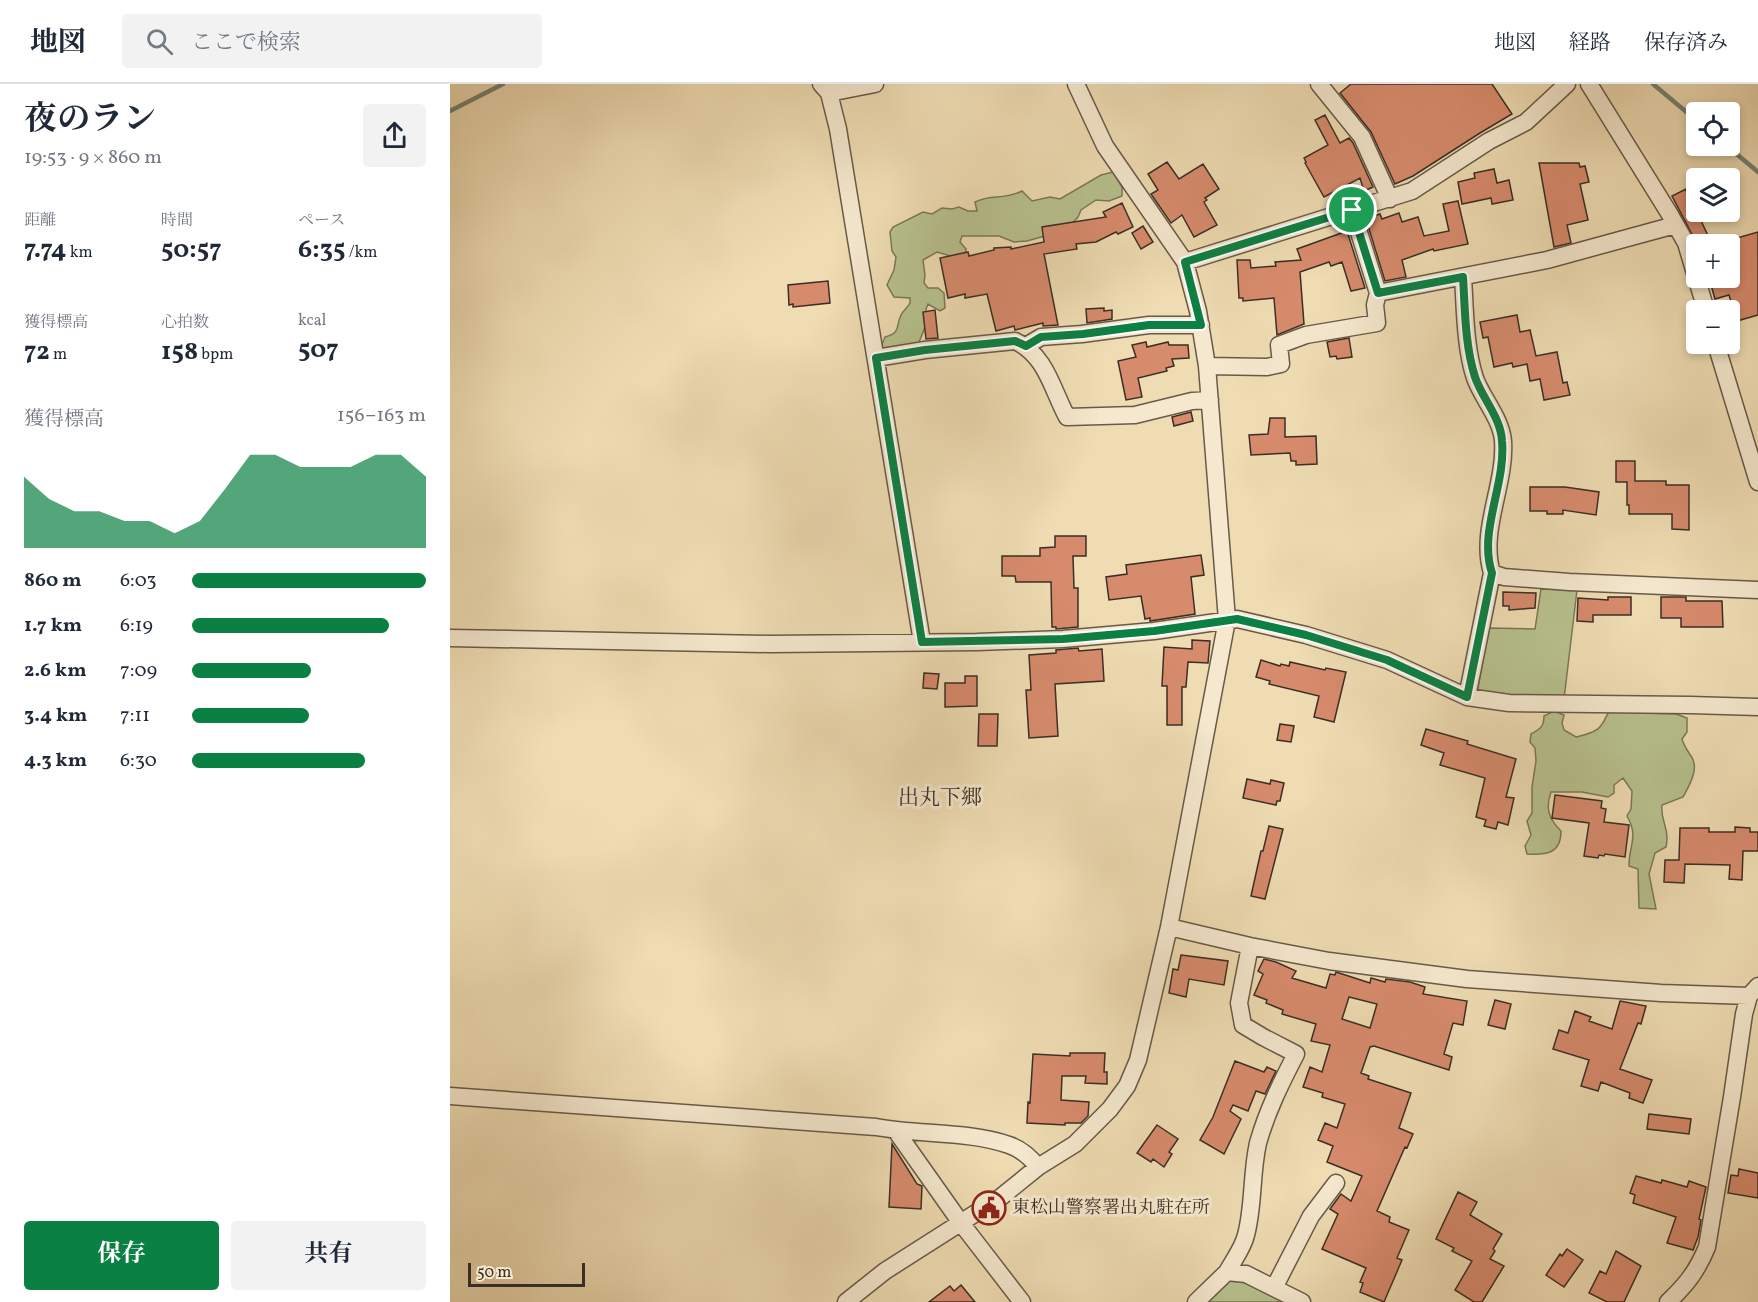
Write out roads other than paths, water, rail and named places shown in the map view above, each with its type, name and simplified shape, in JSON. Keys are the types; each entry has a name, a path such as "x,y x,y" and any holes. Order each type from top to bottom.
{"street":[{"path":"875,84 825,88 838,129 922,642"},
{"path":"846,1302 885,1271 1001,1197 1038,1167 1075,1144 1110,1109 1127,1086 1138,1060 1169,927 1227,620 1207,366 1201,325 1185,262 1105,146 1076,84"},
{"path":"1319,84 1362,137 1390,199"},
{"path":"1185,262 1390,199 1420,187 1489,141 1526,122 1567,84"},
{"path":"1589,84 1686,243 1703,300"},
{"path":"1207,366 1267,367 1281,364 1279,345 1306,335 1377,323 1375,305 1378,293 1352,210"},
{"path":"1378,293 1547,260 1675,225"},
{"path":"1463,277 1468,338 1475,378 1491,408 1503,439 1488,544 1488,561 1492,573 1467,697"},
{"path":"1026,346 1041,337 1149,325 1201,325"},
{"path":"876,358 925,350 1015,341 1026,346 1043,364 1067,417 1135,416 1192,401 1210,400"},
{"path":"1719,354 1758,482"},
{"path":"1492,573 1504,577 1569,582 1758,590"},
{"path":"450,638 770,644 1063,639 1154,631 1237,619 1306,635 1387,660 1467,697 1509,703 1758,707"},
{"path":"1169,927 1329,961 1467,979 1661,993 1753,991 1744,1014 1707,1247 1698,1269 1668,1302"},
{"path":"1196,1302 1227,1272 1245,1238 1258,1145 1267,1117 1296,1054 1243,1025 1239,1003 1250,946"},
{"path":"450,1096 876,1127 896,1131 979,1138 1010,1145 1028,1155 1038,1167"},
{"path":"896,1131 961,1223 1022,1302"},
{"path":"1274,1288 1311,1216 1336,1183"},
{"path":"1227,1272 1246,1274 1302,1302"}],"waterway":[{"path":"450,111 503,84"},
{"path":"1653,84 1686,112"},
{"path":"1739,156 1758,172"}],"place":[{"name":"東松山警察署出丸駐在所","path":"989,1208"}],"district":[{"name":"出丸下郷","path":"940,798"}]}
